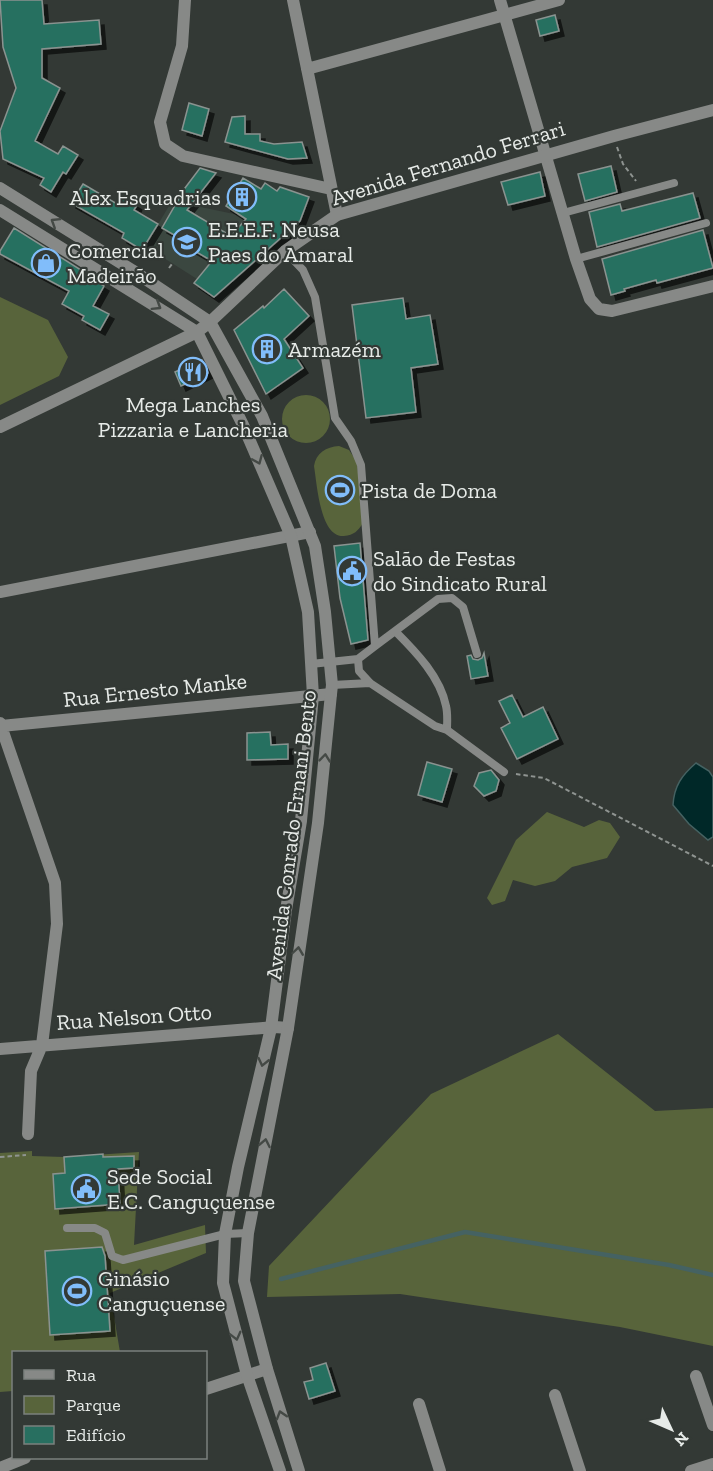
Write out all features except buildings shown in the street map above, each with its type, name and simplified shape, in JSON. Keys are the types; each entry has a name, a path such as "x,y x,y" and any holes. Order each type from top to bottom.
{"street":[{"path":"185,0 182,46 160,122 165,144 183,156 332,189"},
{"path":"293,0 337,215"},
{"path":"500,0 576,259 590,299 599,309 612,311 713,286"},
{"path":"307,69 559,0"},
{"name":"Avenida Fernando Ferrari","path":"0,427 197,332 285,251 337,215 545,155 713,110"},
{"name":"Avenida Conrado Ernani Bento","path":"0,188 132,270 210,322 262,416 315,546 325,612 331,690 318,823 288,1028 248,1233 244,1281 267,1369 299,1471"},
{"path":"0,210 197,332"},
{"name":"Avenida Conrado Ernani Bento","path":"197,332 243,425 291,536 308,612 313,696 301,821 286,910 271,1028 238,1167 225,1234 223,1283 246,1376 280,1471"},
{"path":"243,425 262,416"},
{"path":"0,592 310,532"},
{"name":"Rua Ernesto Manke","path":"1,725 313,696 331,690"},
{"path":"1,725 55,883 57,924 42,1045 31,1071 28,1134"},
{"path":"301,821 318,823"},
{"name":"Rua Nelson Otto","path":"0,1049 288,1028"},
{"path":"207,1389 267,1369"},
{"path":"696,1376 713,1425"},
{"path":"555,1395 580,1471"},
{"path":"419,1404 440,1471"},
{"path":"0,1468 22,1459"},
{"path":"691,1471 713,1464"}],"lane":[{"path":"563,213 674,183"},
{"path":"576,259 706,223"},
{"path":"285,251 303,270 315,297 335,417 351,441 361,465 375,646"},
{"path":"311,664 358,659 438,599 452,598 463,607 477,654"},
{"path":"396,632 432,672 446,706 447,730"},
{"path":"358,659 359,671 370,683 435,726 447,730 504,772"},
{"path":"331,690 370,683"},
{"path":"67,1228 95,1228 105,1233 112,1256 123,1260 225,1234 248,1233"}],"path":[{"path":"614,136 618,152 629,173 648,190"},
{"path":"169,267 172,264"},
{"path":"504,772 544,778 713,866"},
{"path":"0,1157 26,1155"}],"shaded area":[{"name":"E.E.E.F. Neusa Paes do Amaral","path":"172,201 248,217 197,279 145,246"}],"green space":[{"path":"0,297 48,320 68,357 59,376 0,405"},
{"name":"Pista de Doma","path":"306,395 323,402 330,419 323,436 306,443 289,436 282,419 289,402"},
{"name":"Pista de Doma","path":"339,446 349,450 357,462 363,523 355,532 344,536 336,534 325,519 318,497 314,466 322,452"},
{"path":"547,812 584,827 599,820 610,823 620,837 607,858 572,867 555,881 535,886 513,880 505,901 492,905 487,898 516,840"},
{"path":"558,1034 655,1111 713,1108 713,1346 620,1327 400,1294 267,1297 269,1266 431,1094"},
{"path":"32,1151 32,1156 64,1157 139,1152 134,1245 205,1225 206,1253 110,1293 120,1351 12,1351 12,1391 0,1392 0,1153"}],"water":[{"path":"696,763 709,771 713,777 713,837 708,840 689,824 673,805 680,781"}],"waterway":[{"path":"281,1279 465,1232 669,1265 713,1275"}],"place":[{"name":"Alex Esquadrias","path":"242,197"},
{"name":"E.E.E.F. Neusa Paes do Amaral","path":"187,242"},
{"name":"Comercial Madeirão","path":"46,263"},
{"name":"Armazém","path":"267,349"},
{"name":"Mega Lanches Pizzaria e Lancheria","path":"193,372"},
{"name":"Pista de Doma","path":"340,490"},
{"name":"Salão de Festas do Sindicato Rural","path":"352,571"},
{"name":"Sede Social E.C. Canguçuense","path":"86,1189"},
{"name":"Ginásio Canguçuense","path":"77,1291"}]}
